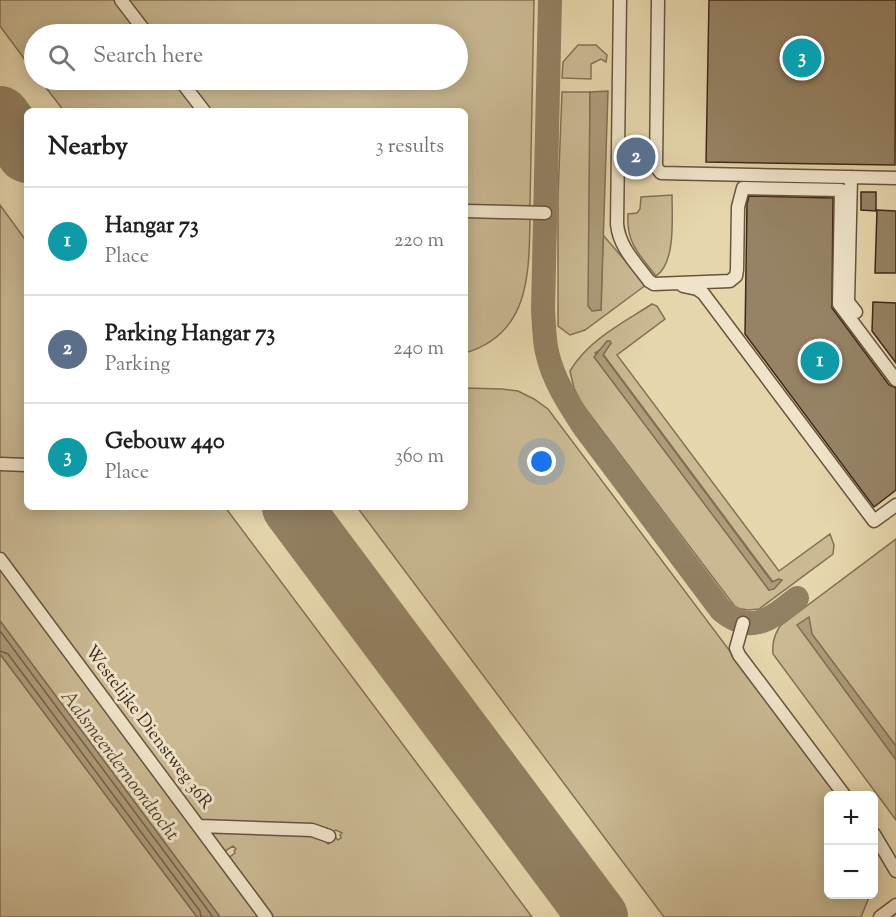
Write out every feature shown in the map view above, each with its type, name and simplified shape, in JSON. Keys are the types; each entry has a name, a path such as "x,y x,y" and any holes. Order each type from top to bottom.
{"lane":[{"path":"121,0 139,24"},
{"path":"620,0 618,233 624,248 654,284 679,285 697,289 703,293 874,521 896,505"},
{"path":"658,0 655,152 656,167 661,172 896,178"},
{"path":"188,90 202,108"},
{"path":"851,177 848,302 896,366"},
{"path":"679,285 730,281 736,276 738,207 743,188 841,189 839,304 896,380"},
{"path":"468,211 545,213"},
{"path":"0,464 24,465"},
{"name":"Westelijke Dienstweg 36R","path":"0,560 266,917"},
{"path":"743,623 736,648 739,655 842,791"},
{"path":"199,826 312,830 328,836"},
{"path":"878,842 896,871"},
{"path":"880,917 896,905"}],"shaded area":[{"path":"0,0 117,0 135,24 24,24 24,58 0,26"},
{"path":"125,0 534,0 530,205 523,209 468,208 468,108 206,108 192,90 468,90 468,24 143,24"},
{"path":"578,45 596,45 607,55 606,62 601,59 591,64 591,79 562,78 563,62"},
{"path":"48,90 183,90 197,108 62,108"},
{"path":"562,92 590,92 589,307 601,310 603,235 646,285 585,330 570,335 558,326 558,196"},
{"path":"672,195 670,250 667,261 656,276 631,241 628,214 637,213 640,209 641,197"},
{"path":"0,205 24,238 24,461 0,461"},
{"path":"468,214 523,215 530,220 526,282 521,300 513,317 502,332 486,344 468,352"},
{"path":"652,304 657,306 665,319 617,355 779,571 830,534 834,545 833,554 759,609 736,608 582,404 574,388 570,371 586,350 618,325","holes":["611,343 603,354 773,582 779,579 769,590 595,353"]},
{"path":"468,388 518,391 548,409 835,791 824,791 824,899 868,899 861,917 664,917 359,510 468,510"},
{"path":"0,468 24,469 24,510 227,510 532,917 270,917 227,859 235,853 236,849 233,846 222,853 209,834 210,830 321,836 328,844 336,838 338,840 341,838 342,833 336,830 332,832 327,828 205,825 0,554"},
{"path":"896,539 896,820 878,796 878,791 875,791 773,654 774,640 780,626"},
{"path":"0,565 263,917 220,917 0,621"},
{"path":"0,654 197,917 0,917"}],"water":[{"path":"608,91 601,310 592,311 588,306 590,92"},
{"path":"607,341 611,343 603,355 772,582 782,580 774,589 769,590 594,357"},
{"path":"809,617 812,634 896,746 896,760 797,625"},
{"path":"0,621 220,917 197,917 0,654"}],"building":[{"path":"709,0 896,0 895,165 706,162"},
{"path":"861,192 876,192 876,211 861,210"},
{"path":"749,196 833,198 832,308 889,385 896,388 896,490 874,507 745,334"},
{"path":"877,210 896,211 896,273 875,273"},
{"path":"873,302 896,303 896,363 872,331"}],"taxiway":[{"path":"550,0 543,310 546,347 557,382 584,427 721,610 742,622 761,622 797,598"}],"runway":[{"path":"0,116 24,149"},
{"path":"294,510 598,917"}],"place":[{"name":"Gebouw 440","path":"802,58"},
{"name":"Parking Hangar 73","path":"636,157"},
{"name":"Hangar 73","path":"820,361"}],"water label":[{"name":"Aalsmeerdernoordtocht","path":"119,766"}]}
